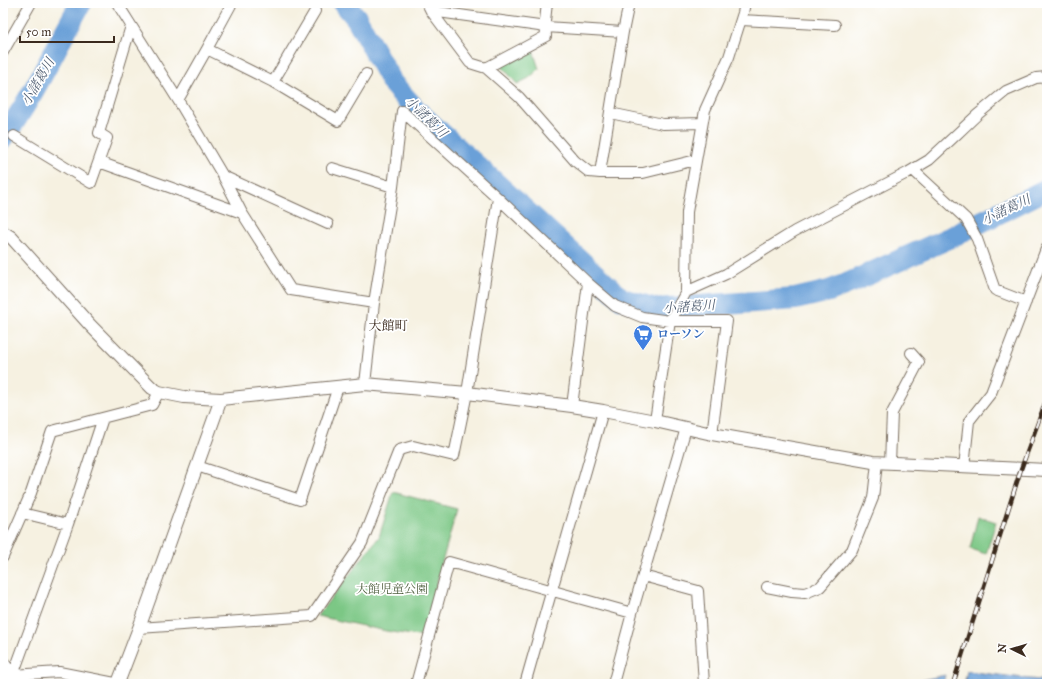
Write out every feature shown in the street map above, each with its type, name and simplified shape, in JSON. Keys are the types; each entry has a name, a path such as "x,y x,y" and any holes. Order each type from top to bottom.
{"street":[{"path":"3,52 31,3"},
{"path":"117,3 178,100 223,176 242,213 292,290 374,303"},
{"path":"178,100 232,3"},
{"path":"486,68 546,36 545,21 547,3"},
{"path":"600,173 628,3"},
{"path":"656,421 670,320 686,293 687,212 702,123 705,110 729,57 745,3"},
{"path":"429,7 546,27 623,32"},
{"path":"429,7 470,63 486,68 519,97 575,161 589,172 643,173 696,160"},
{"path":"273,82 315,12"},
{"path":"741,20 836,25"},
{"path":"14,136 91,183 107,138 100,134 131,26"},
{"path":"207,49 273,82 338,121 366,74"},
{"path":"686,293 726,274 795,231 913,170 929,160 1006,90 1036,78 1047,77"},
{"path":"365,384 374,303 393,187 402,111 614,306 642,317 670,320 727,321 712,434"},
{"path":"610,113 664,124 702,123"},
{"path":"99,162 242,213"},
{"path":"332,168 393,187"},
{"path":"913,170 966,219 977,239 996,290 1026,302"},
{"path":"223,176 328,224"},
{"path":"139,628 312,616 362,543 399,450 413,446 454,456 467,393 498,198"},
{"path":"3,232 11,237 90,325 152,388 159,392 184,397 222,399 365,384 467,393 572,406 656,421 712,434 877,462 1047,470"},
{"path":"964,467 969,420 991,393 1046,249"},
{"path":"572,406 588,283"},
{"path":"890,463 892,413 919,362 912,353"},
{"path":"197,466 300,500 338,387"},
{"path":"4,552 31,493 52,431 152,405 159,392"},
{"path":"13,680 59,672 119,684 222,399"},
{"path":"525,684 603,411"},
{"path":"13,680 68,524 103,418"},
{"path":"613,684 642,576 686,428"},
{"path":"766,587 805,593 820,587 852,550 873,498 877,462"},
{"path":"22,513 68,524"},
{"path":"416,684 449,562 632,613"},
{"path":"642,576 698,591 704,684"},
{"path":"3,661 13,680"}],"green space":[{"path":"533,50 539,69 529,78 517,84 500,64 521,53"},
{"name":"大館児童公園","path":"393,492 457,509 441,566 424,637 386,631 317,616 379,537"},
{"path":"978,516 996,522 986,554 970,549"}],"water":[{"path":"967,671 1047,681 1047,684 964,684"},
{"path":"945,675 943,684 904,684"}],"waterway":[{"name":"小諸葛川","path":"3,138 25,106 81,3"},
{"name":"小諸葛川","path":"344,3 357,19 392,83 417,111 622,299 656,309 795,299 829,291 949,238 1047,189"}],"railway":[{"path":"953,684 1021,469 1047,398"}],"place":[{"name":"ローソン","path":"643,351"}],"district":[{"name":"大館町","path":"388,326"}]}
